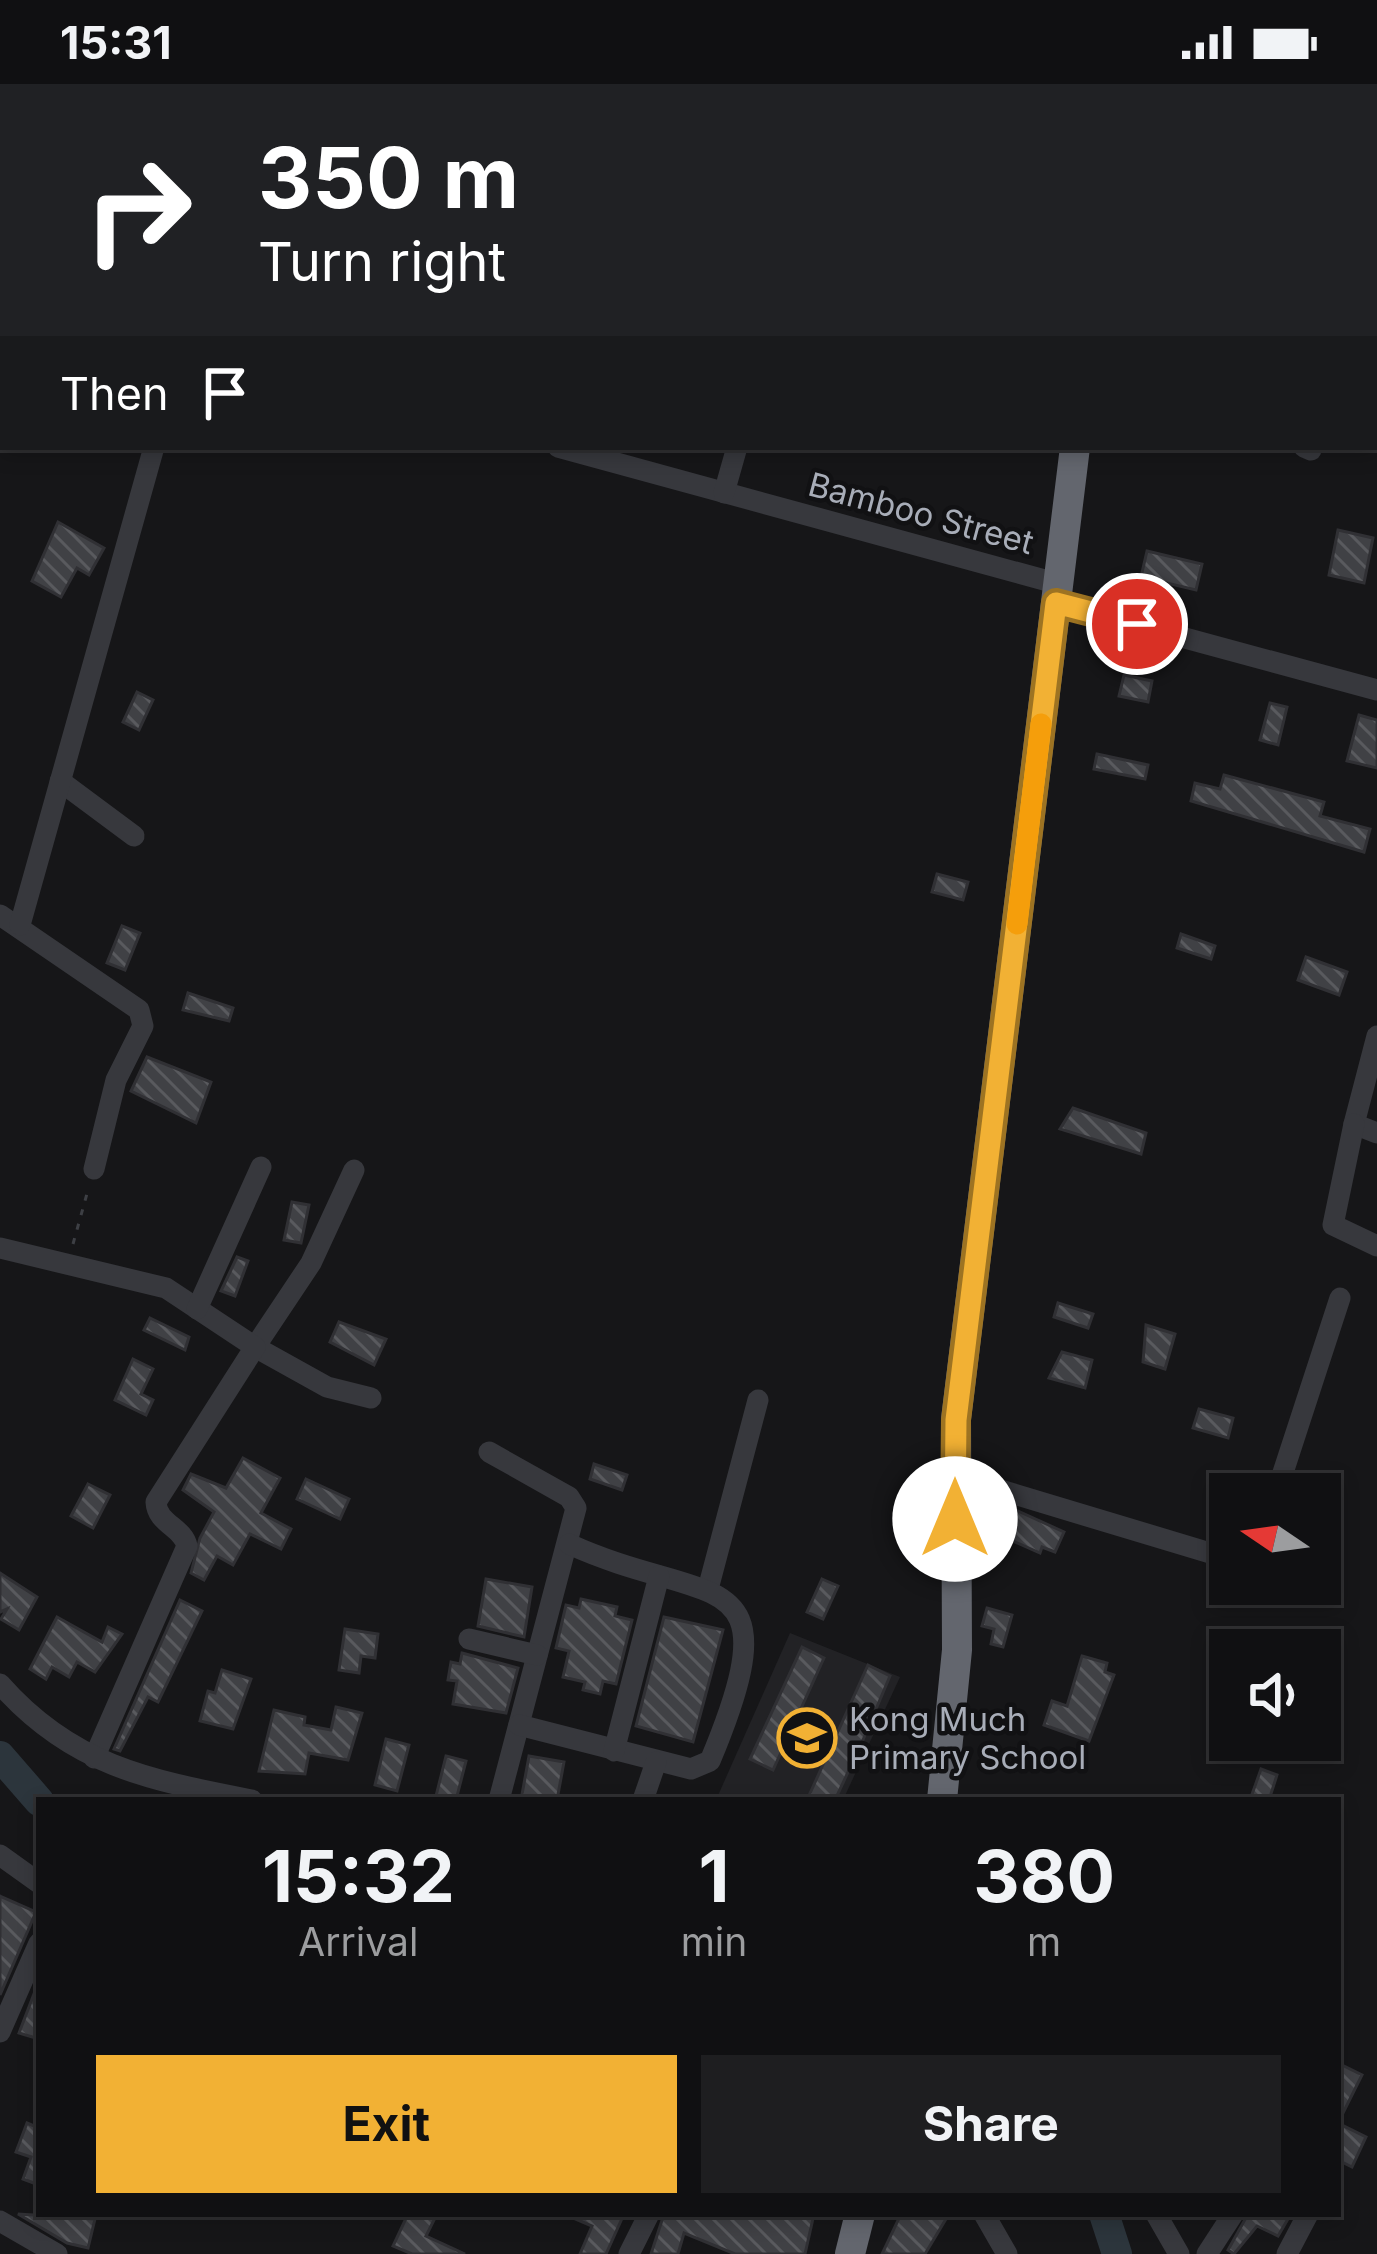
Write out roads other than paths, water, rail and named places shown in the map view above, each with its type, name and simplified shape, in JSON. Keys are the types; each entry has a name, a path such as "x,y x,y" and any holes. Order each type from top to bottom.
{"highway":[{"path":"942,1797 956,1651 954,1476 962,1373 1075,450"},
{"path":"850,2254 859,2217"}],"street":[{"path":"94,1169 116,1080 142,1026 139,1010 10,920 60,781 153,450"},
{"name":"Bamboo Street","path":"569,450 1377,690"},
{"path":"724,493 736,450"},
{"path":"60,781 134,836"},
{"path":"1377,1036 1333,1225 1377,1246"},
{"path":"1354,1124 1377,1133"},
{"path":"197,1309 261,1167"},
{"path":"94,1758 187,1546 156,1509 161,1489 311,1263 354,1170"},
{"path":"0,1248 166,1288 327,1388 371,1398"},
{"path":"1283,1473 1340,1298"},
{"path":"708,1589 758,1400"},
{"path":"489,1452 573,1500 576,1520 500,1797"},
{"path":"954,1476 1209,1553"},
{"path":"519,1725 656,1762 702,1768 718,1740 744,1625 729,1599 569,1544"},
{"path":"614,1751 659,1576"},
{"path":"470,1639 537,1655"},
{"path":"0,1684 55,1738 94,1758 163,1782 237,1797"},
{"path":"644,1797 656,1762"},
{"path":"0,1856 36,1880"},
{"path":"0,2032 36,1949"},
{"path":"629,2254 648,2217"},
{"path":"986,2217 1007,2254"},
{"path":"1158,2217 1179,2254"},
{"path":"1207,2254 1231,2217"},
{"path":"1287,2254 1306,2217"},
{"path":"0,2221 57,2254"}],"waterway":[{"path":"0,1756 36,1798"},
{"path":"1105,2217 1117,2254"}],"place":[{"name":"Kong Much Primary School","path":"807,1738"}]}
